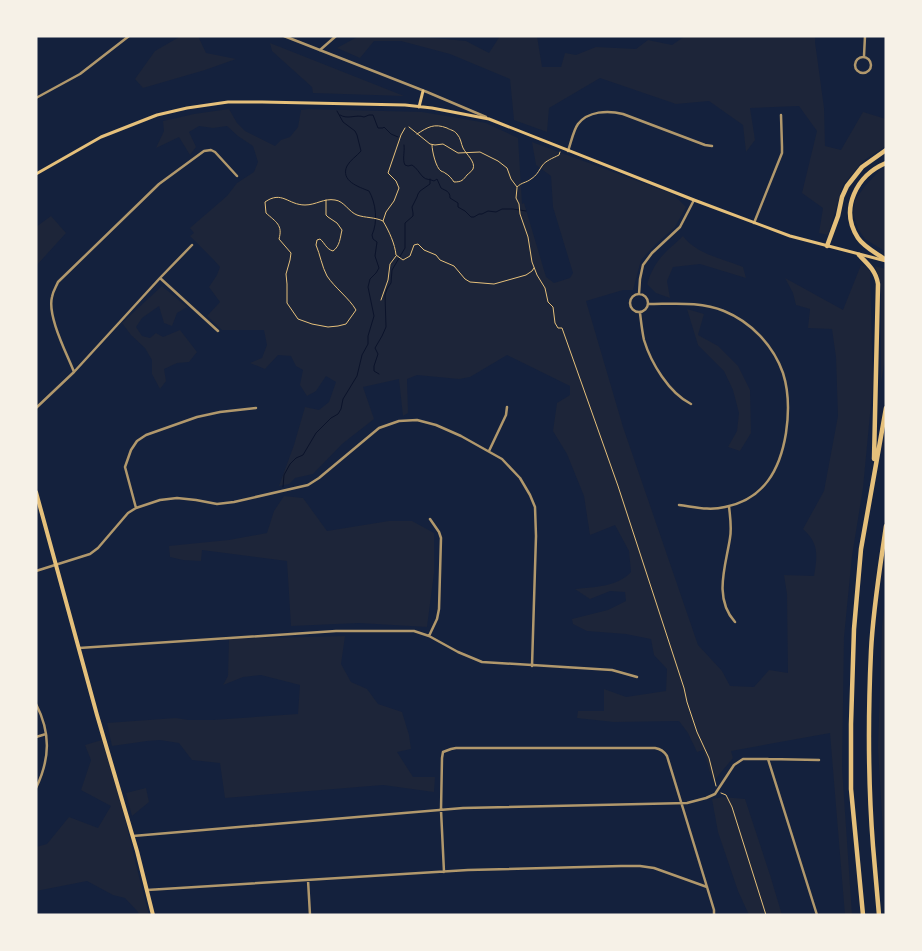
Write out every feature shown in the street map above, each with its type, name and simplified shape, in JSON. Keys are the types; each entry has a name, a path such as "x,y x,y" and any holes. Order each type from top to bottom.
{"highway":[{"path":"827,246 847,186 862,167 886,150"},
{"path":"886,163 877,168 860,183 851,200 849,210 850,219 859,239 868,248 886,260"},
{"path":"858,255 873,270 878,284 874,474"},
{"path":"863,915 851,789 854,629 861,549 886,408"},
{"path":"880,915 873,846 869,701 876,591 886,526"}],"main road":[{"path":"419,107 423,91"},
{"path":"36,174 108,134 158,115 187,108 228,102 405,105 489,119 790,236 858,255 886,260"},
{"path":"36,492 153,915"}],"street":[{"path":"36,98 80,74 129,36"},
{"path":"284,36 489,119"},
{"path":"320,51 336,36"},
{"path":"864,56 865,36"},
{"path":"864,56 870,60 871,66 868,71 862,73 857,70 855,63 858,58 864,56"},
{"path":"568,151 579,123 589,116 609,111 623,114 712,146"},
{"path":"754,223 782,153 781,115"},
{"path":"74,372 55,325 52,311 52,297 58,282 159,184 204,151 211,150 215,152 237,176"},
{"path":"639,294 643,265 652,253 680,227 694,200"},
{"path":"36,408 74,372 192,245"},
{"path":"160,278 218,331"},
{"path":"636,294 639,294 645,296 648,304 645,311 640,313 633,310 630,303 636,294"},
{"path":"648,304 701,305 735,316 753,328 774,353 783,373 788,394 788,416 783,450 778,465 759,490 746,499 728,506 707,509 679,505"},
{"path":"640,313 648,353 674,393 691,404"},
{"path":"489,452 506,415 507,407"},
{"path":"136,508 125,467 131,450 137,441 146,435 197,417 256,408"},
{"path":"36,571 90,554 98,548 128,513 136,508 160,500 177,498 217,504 234,502 308,485 379,428 399,421 417,420 436,425 461,436 502,458 520,478 530,494 535,507 536,536 532,666"},
{"path":"728,506 731,528 722,576 722,586 725,606 735,622"},
{"path":"429,636 437,619 439,609 441,538 430,520"},
{"path":"79,648 336,631 414,631 429,636 458,652 482,662 612,670 637,678"},
{"path":"36,704 46,728 48,746 46,761 36,788"},
{"path":"36,737 46,734"},
{"path":"444,872 441,810 443,752 456,748 654,748 665,752 667,756 714,915"},
{"path":"132,836 463,808 687,804 715,794 734,765 743,759 819,760"},
{"path":"768,759 817,915"},
{"path":"146,890 444,872 640,866 654,868 707,887"},
{"path":"308,880 310,915"}],"path":[{"path":"417,134 436,125 441,125 454,131 472,160 473,170 464,180 454,182 446,173 440,171 433,155 432,145"},
{"path":"408,126 432,145 443,144 458,154 480,152 498,161 507,168 517,188"},
{"path":"383,221 399,188 396,181 388,173 405,128"},
{"path":"562,148 559,155 542,164 538,174 529,181 520,184 517,188 516,198 528,238 532,262 545,288 548,302 553,306 555,323 558,328 562,328 618,486 697,732 709,758 718,790 726,795 732,808 766,915"},
{"path":"326,200 326,214 342,230 340,242 333,251 326,247 320,239 317,240 316,245 327,275 356,310 346,324 328,327 312,324 298,319 287,303 286,274 291,253 279,239 280,227 266,213 265,202 271,198 277,197 304,205 317,203 321,200 326,200 336,200 358,216 377,218 383,221 401,259 403,260 410,256 414,245 418,244 424,250 436,255 440,260 454,266 470,282 494,284 526,275 535,267"},
{"path":"381,300 388,280 390,264 398,256"}],"shaded area":[{"path":"181,36 198,36 206,53 236,59 143,88 135,79 155,51"},
{"path":"359,36 413,36 466,41 489,53 500,36 537,36 542,67 561,67 565,53 576,55 596,47 636,49 648,40 672,45 685,36 815,36 824,108 825,146 841,150 863,112 886,119 886,146 863,161 843,185 828,235 819,233 823,208 802,193 817,131 799,106 750,108 755,140 746,152 743,125 709,101 676,104 600,78 549,108 547,132 514,120 510,79 450,54 401,41 374,41 360,58 337,48"},
{"path":"270,43 404,96 313,93 312,87 272,51"},
{"path":"229,109 237,123 245,131 275,146 281,140 290,137 298,127 301,110 309,109 422,112 486,123 518,138 522,204 524,203 546,277 554,283 570,278 573,273 553,207 551,176 536,165 532,142 673,194 686,207 675,227 641,260 633,290 623,290 586,301 623,427 698,645 722,671 730,686 754,687 769,670 788,673 787,594 784,575 814,576 815,545 803,529 824,491 838,416 836,357 832,329 808,328 810,309 796,305 793,293 785,278 843,310 861,265 870,271 873,383 863,488 852,556 844,637 842,768 852,915 845,915 830,733 731,751 733,758 713,782 703,750 697,752 688,733 679,721 614,722 577,718 578,711 604,711 604,689 626,697 666,691 667,669 654,655 651,639 626,634 587,631 573,624 572,619 608,610 626,601 625,592 610,591 590,599 575,589 597,587 619,581 631,572 629,551 615,525 590,535 584,496 567,454 553,431 557,403 570,395 570,386 507,355 470,377 459,379 417,375 407,379 408,413 403,416 399,379 363,387 374,419 342,444 313,474 295,478 289,484 279,486 305,407 319,410 329,402 336,382 326,376 316,391 307,396 300,385 303,370 296,366 291,356 278,355 265,369 250,363 262,358 267,345 264,330 222,330 207,316 220,302 209,287 220,267 190,236 194,233 190,228 227,196 237,183 254,172 258,162 253,146 227,126 213,128 199,126 189,132 196,147 190,155 179,137 156,148 164,131 163,121"},
{"path":"886,169 886,252 865,239 858,229 853,213 855,200 865,186 880,170"},
{"path":"51,216 66,233 36,266 36,227"},
{"path":"683,236 702,252 743,267 746,278 700,264 673,267 667,281 670,298 656,293 647,284 653,268 661,257"},
{"path":"875,266 886,269 886,353 881,383 881,285"},
{"path":"162,286 187,307 177,313 172,326 164,323 159,306 142,318 136,327 142,336 150,338 156,333 163,337 180,330 197,352 189,362 177,363 164,369 166,381 160,389 152,374 152,360 145,348 131,335 122,323"},
{"path":"687,309 704,314 698,335 718,346 738,366 750,390 751,433 740,451 728,447 737,431 739,413 733,390 724,371 698,345"},
{"path":"284,496 303,498 327,531 389,521 412,521 434,533 434,573 427,627 359,623 291,626 287,561 202,550 201,561 170,557 169,546 229,540 267,533 274,511"},
{"path":"886,597 886,883 878,748 882,626"},
{"path":"345,636 341,664 351,682 367,689 378,704 402,712 411,749 397,752 413,777 435,777 434,792 383,785 225,798 220,763 192,760 179,743 160,740 112,746 107,723 176,718 213,720 298,714 300,685 261,675 243,677 223,685 228,676 229,639"},
{"path":"102,740 123,810 149,915 139,915 125,898 113,895 87,881 36,891 36,847 47,844 69,817 98,828 111,806 81,790 91,760 85,745"},
{"path":"146,788 149,802 132,816 126,793"},
{"path":"723,797 745,799 782,915 749,915 738,891 718,832 712,799"}],"waterway":[{"path":"283,487 284,475 290,464 296,458 303,455 316,433 331,418 338,414 341,409 343,399 357,376 362,355 368,344 368,336 374,316 368,287 370,279 379,268 375,256 377,242 373,239 372,235 376,219 375,207 369,191 352,183 346,176 348,164 361,151 355,131 343,122 337,111"},
{"path":"340,115 349,117 373,115 378,128 384,127 391,134 398,137"},
{"path":"404,145 405,165 412,165 425,179 434,181 437,179 441,188 449,194 450,198 458,203 458,207 471,217 488,211 496,212 502,209 526,211"},
{"path":"379,374 374,371 378,354 375,348 386,327 385,295 391,283 392,270 405,248 405,223 413,216 412,207 420,191 430,184 430,179"}]}
